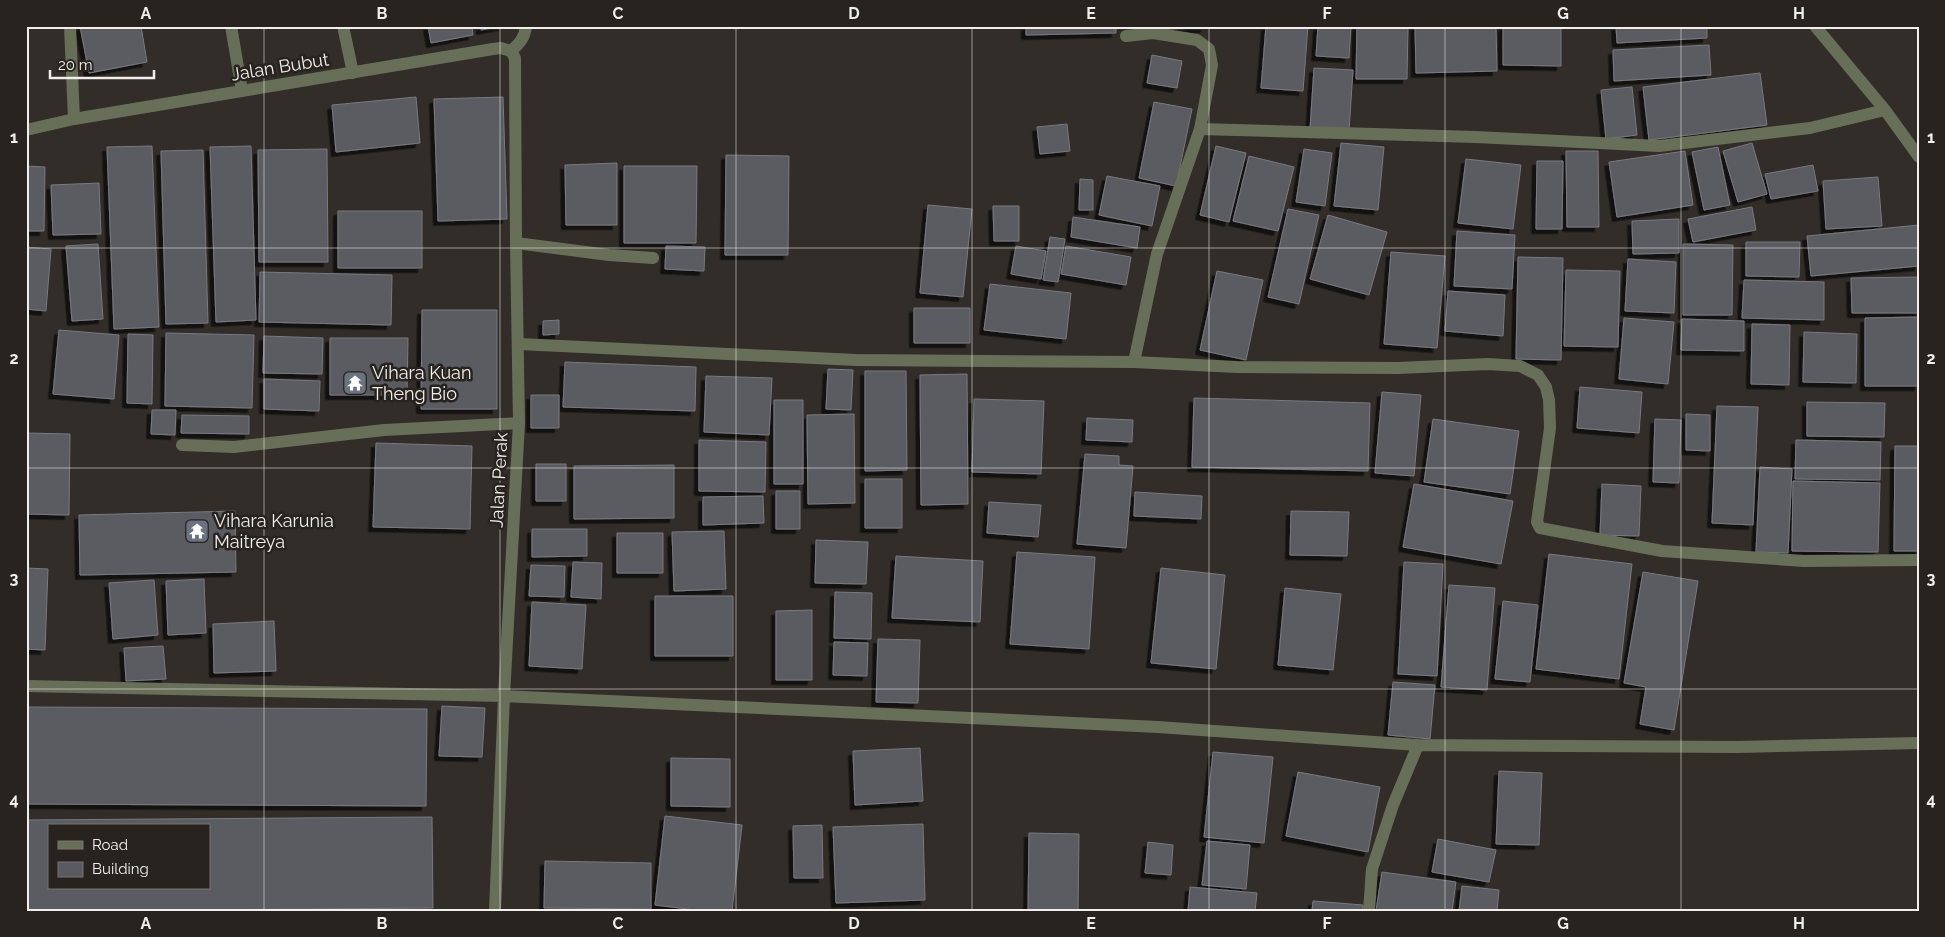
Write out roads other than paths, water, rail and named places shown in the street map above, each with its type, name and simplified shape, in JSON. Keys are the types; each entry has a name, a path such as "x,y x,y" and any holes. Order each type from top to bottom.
{"street":[{"path":"70,26 74,119"},
{"path":"231,26 242,91"},
{"path":"344,26 353,73"},
{"path":"1815,26 1885,110 1919,157"},
{"path":"510,52 522,40 528,27"},
{"path":"1126,36 1153,33 1197,40 1209,49 1212,65 1200,129 1157,254 1134,362"},
{"name":"Jalan Bubut","path":"26,130 74,119 493,49 501,48 510,52"},
{"name":"Jalan Perak","path":"495,911 504,696 519,423 515,58 510,52"},
{"path":"1200,129 1476,137 1659,146 1810,128 1885,110"},
{"path":"516,243 609,255 653,258"},
{"path":"519,344 856,360 1134,362 1246,367 1398,368 1488,364 1520,366 1538,375 1546,387 1549,400 1550,428 1537,522 1540,528 1662,551 1804,562 1919,560"},
{"path":"182,445 234,447 384,430 519,423"},
{"path":"26,686 504,696 1158,727 1418,745 1738,746 1919,743"},
{"path":"1369,911 1372,869 1393,805 1418,745"}],"place":[{"name":"Vihara Kuan Theng Bio","path":"355,383"},
{"name":"Vihara Karunia Maitreya","path":"197,531"}]}
